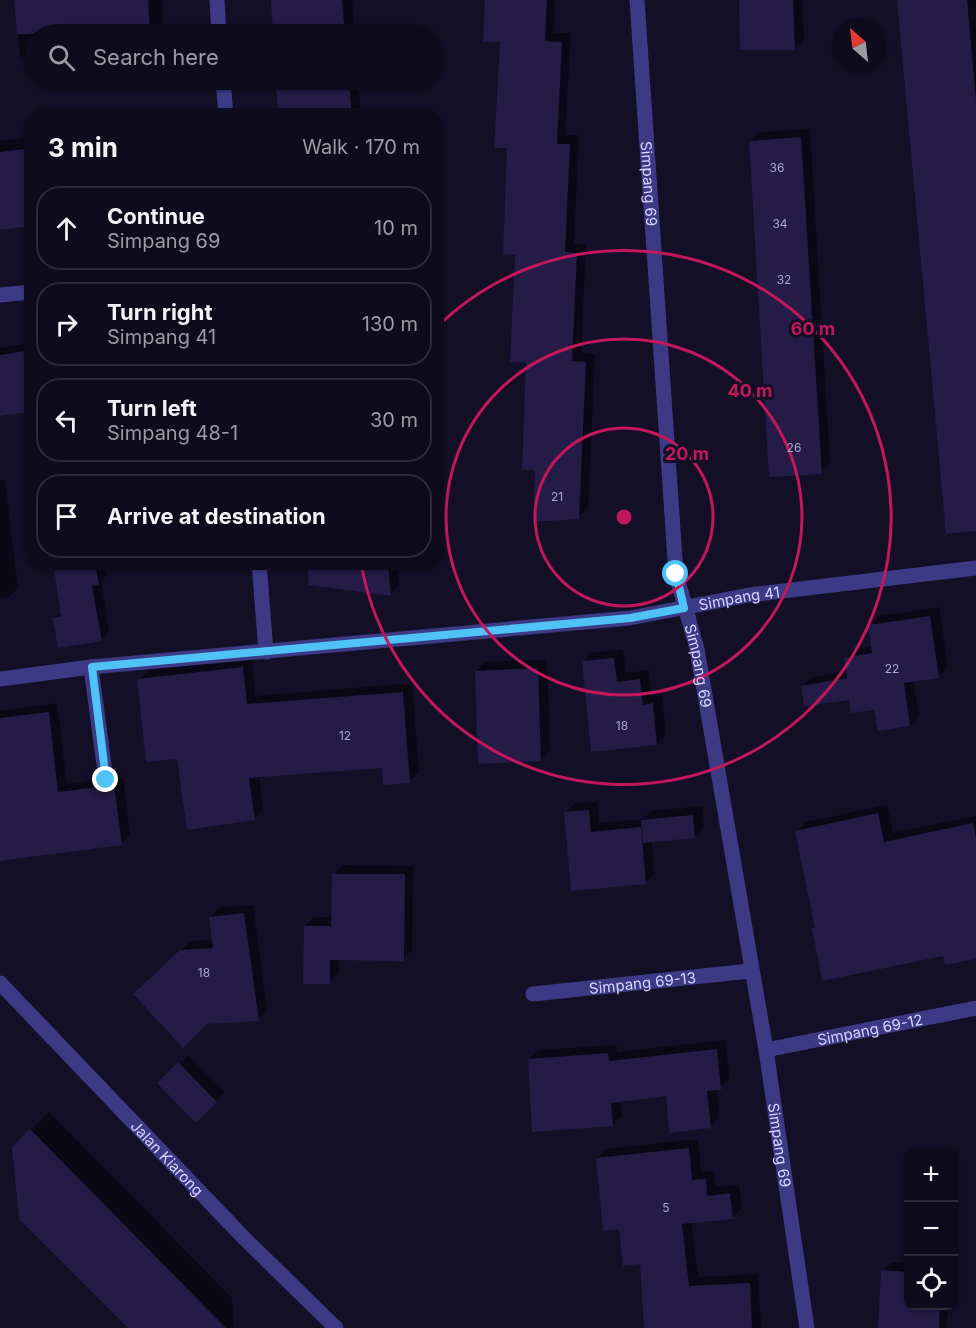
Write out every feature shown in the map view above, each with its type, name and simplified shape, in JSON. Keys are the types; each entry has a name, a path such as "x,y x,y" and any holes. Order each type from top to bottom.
{"street":[{"path":"217,0 218,24"},
{"name":"Simpang 69","path":"637,0 676,574 696,649 750,971 766,1050 807,1328"},
{"path":"224,90 225,108"},
{"path":"0,295 24,293"},
{"name":"Simpang 41","path":"0,679 92,667 630,618 748,596 976,568"},
{"path":"260,570 266,652"},
{"path":"92,667 106,780"},
{"name":"Simpang 69-13","path":"533,994 750,971"},
{"name":"Jalan Kiarong","path":"0,983 244,1238 336,1328"},
{"name":"Simpang 69-12","path":"766,1050 976,1008"}],"building":[{"path":"14,0 148,0 149,24 24,24 24,34 17,34"},
{"path":"271,0 342,0 344,24 272,24"},
{"path":"485,0 547,0 545,41 562,42 557,144 570,144 565,252 577,253 572,361 586,362 579,519 533,522 535,470 522,470 526,363 510,362 515,255 503,254 507,148 494,148 500,42 483,42"},
{"path":"739,0 793,0 795,50 740,50"},
{"path":"897,0 967,0 976,101 976,531 946,534"},
{"path":"277,90 350,90 351,108 278,108"},
{"path":"801,137 822,474 769,477 749,141"},
{"path":"24,149 24,227 0,230 0,152"},
{"path":"24,351 24,413 0,416 0,355"},
{"path":"54,570 96,570 99,585 92,586 102,641 58,648 53,618 61,616"},
{"path":"308,570 389,570 391,596 309,585"},
{"path":"930,616 939,678 904,683 910,726 878,731 874,710 851,713 849,700 804,706 801,686 847,678 844,658 872,653 868,625"},
{"path":"614,658 617,682 640,679 643,705 653,703 657,745 591,752 582,661"},
{"path":"243,667 247,704 403,692 410,783 383,785 382,768 249,778 255,820 187,830 177,759 146,762 137,679"},
{"path":"538,668 541,761 478,764 475,671"},
{"path":"49,712 58,792 99,787 107,790 114,785 122,845 0,861 0,718"},
{"path":"589,810 591,832 641,827 646,884 571,891 564,812"},
{"path":"878,813 884,842 973,823 976,839 976,959 945,965 943,956 822,981 812,928 815,928 795,831"},
{"path":"693,815 695,838 643,843 641,820"},
{"path":"332,874 405,874 404,961 330,960 330,984 303,984 304,926 331,926"},
{"path":"244,913 259,1021 207,1024 183,1048 133,994 180,950 213,948 209,917"},
{"path":"717,1049 721,1090 707,1091 711,1128 669,1133 666,1096 611,1103 613,1126 532,1132 528,1059 608,1053 609,1061"},
{"path":"178,1062 217,1102 196,1123 157,1083"},
{"path":"30,1129 226,1328 128,1328 19,1219 12,1147"},
{"path":"689,1148 692,1180 706,1179 707,1196 730,1193 733,1219 682,1224 689,1286 750,1283 752,1328 644,1328 640,1264 623,1266 619,1229 603,1231 596,1158"},
{"path":"881,1270 904,1272 904,1310 940,1310 939,1328 878,1328"}],"route":[{"path":"106,780 92,667 630,618 684,608 676,574"}]}
